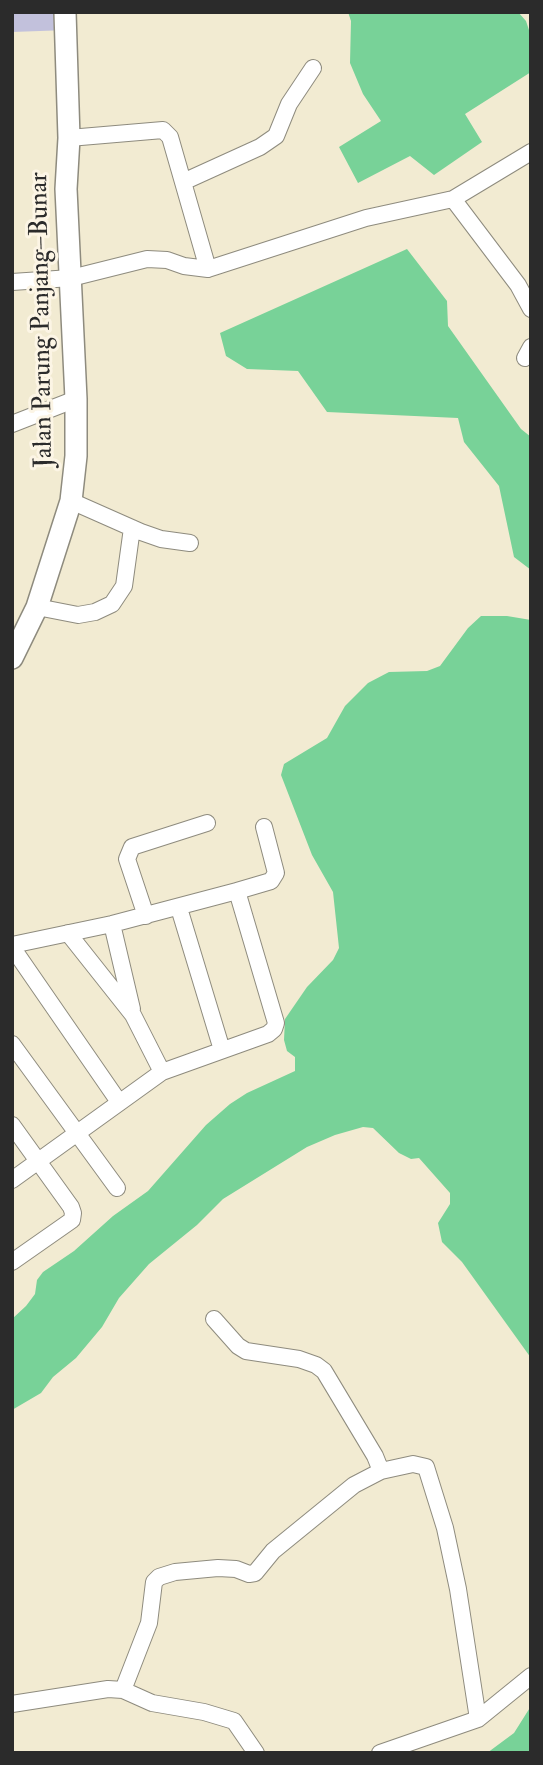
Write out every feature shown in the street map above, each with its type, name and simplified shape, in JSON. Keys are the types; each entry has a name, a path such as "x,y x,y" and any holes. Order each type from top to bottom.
{"main road":[{"name":"Jalan Parung Panjang–Bunar","path":"12,658 37,607 71,501 76,456 76,399 66,189 69,138 65,12"}],"street":[{"path":"183,182 260,147 276,136 289,104 313,68"},
{"path":"69,138 163,130 170,137 208,269"},
{"path":"12,282 71,278 147,259 167,260 184,266 208,269 366,218 453,199 531,152"},
{"path":"453,199 524,280 531,309"},
{"path":"12,424 76,399"},
{"path":"71,501 132,528 161,538 190,543"},
{"path":"37,607 78,615 95,612 112,604 124,586 132,528"},
{"path":"146,916 127,859 132,847 206,823"},
{"path":"119,1102 12,946 179,908 271,881 276,873 264,827"},
{"path":"12,1180 162,1072 268,1034 274,1029 276,1023 237,891"},
{"path":"179,908 222,1050"},
{"path":"112,924 134,1015 162,1072"},
{"path":"68,933 134,1015"},
{"path":"12,1044 117,1188"},
{"path":"12,1125 73,1213 72,1220 12,1262"},
{"path":"214,1320 246,1351 299,1359 324,1371 375,1456 381,1471"},
{"path":"123,1690 149,1623 154,1582 159,1577 175,1572 218,1568 255,1573 273,1551 354,1485 381,1471 413,1464 426,1467 445,1528 478,1719"},
{"path":"380,1753 478,1719 531,1676"},
{"path":"12,1704 108,1689 123,1690 152,1703 234,1721 256,1753"}],"shaded area":[{"path":"12,12 68,12 68,30 12,32"}],"green space":[{"path":"348,12 518,12 526,21 531,36 531,72 465,114 482,142 434,175 410,156 358,183 339,147 381,121 363,94 350,63 351,21"},
{"path":"407,249 447,301 448,326 521,429 531,437 531,570 514,557 499,486 464,442 458,418 327,412 298,371 247,369 226,356 220,333"},
{"path":"481,616 531,620 531,1358 462,1262 442,1242 438,1223 450,1204 450,1193 419,1158 411,1159 399,1153 373,1128 363,1127 307,1147 223,1199 197,1225 149,1264 119,1298 102,1327 41,1393 12,1410 12,1319 35,1294 37,1280 43,1272 74,1251 113,1216 148,1191 206,1125 230,1104 247,1093 295,1071 295,1057 287,1051 284,1040 285,1019 307,987 333,960 339,948 333,892 312,855 281,775 284,764 327,738 345,706 368,683 389,672 427,671 440,666 468,628"},
{"path":"531,1706 531,1753 487,1753 514,1733"}]}
